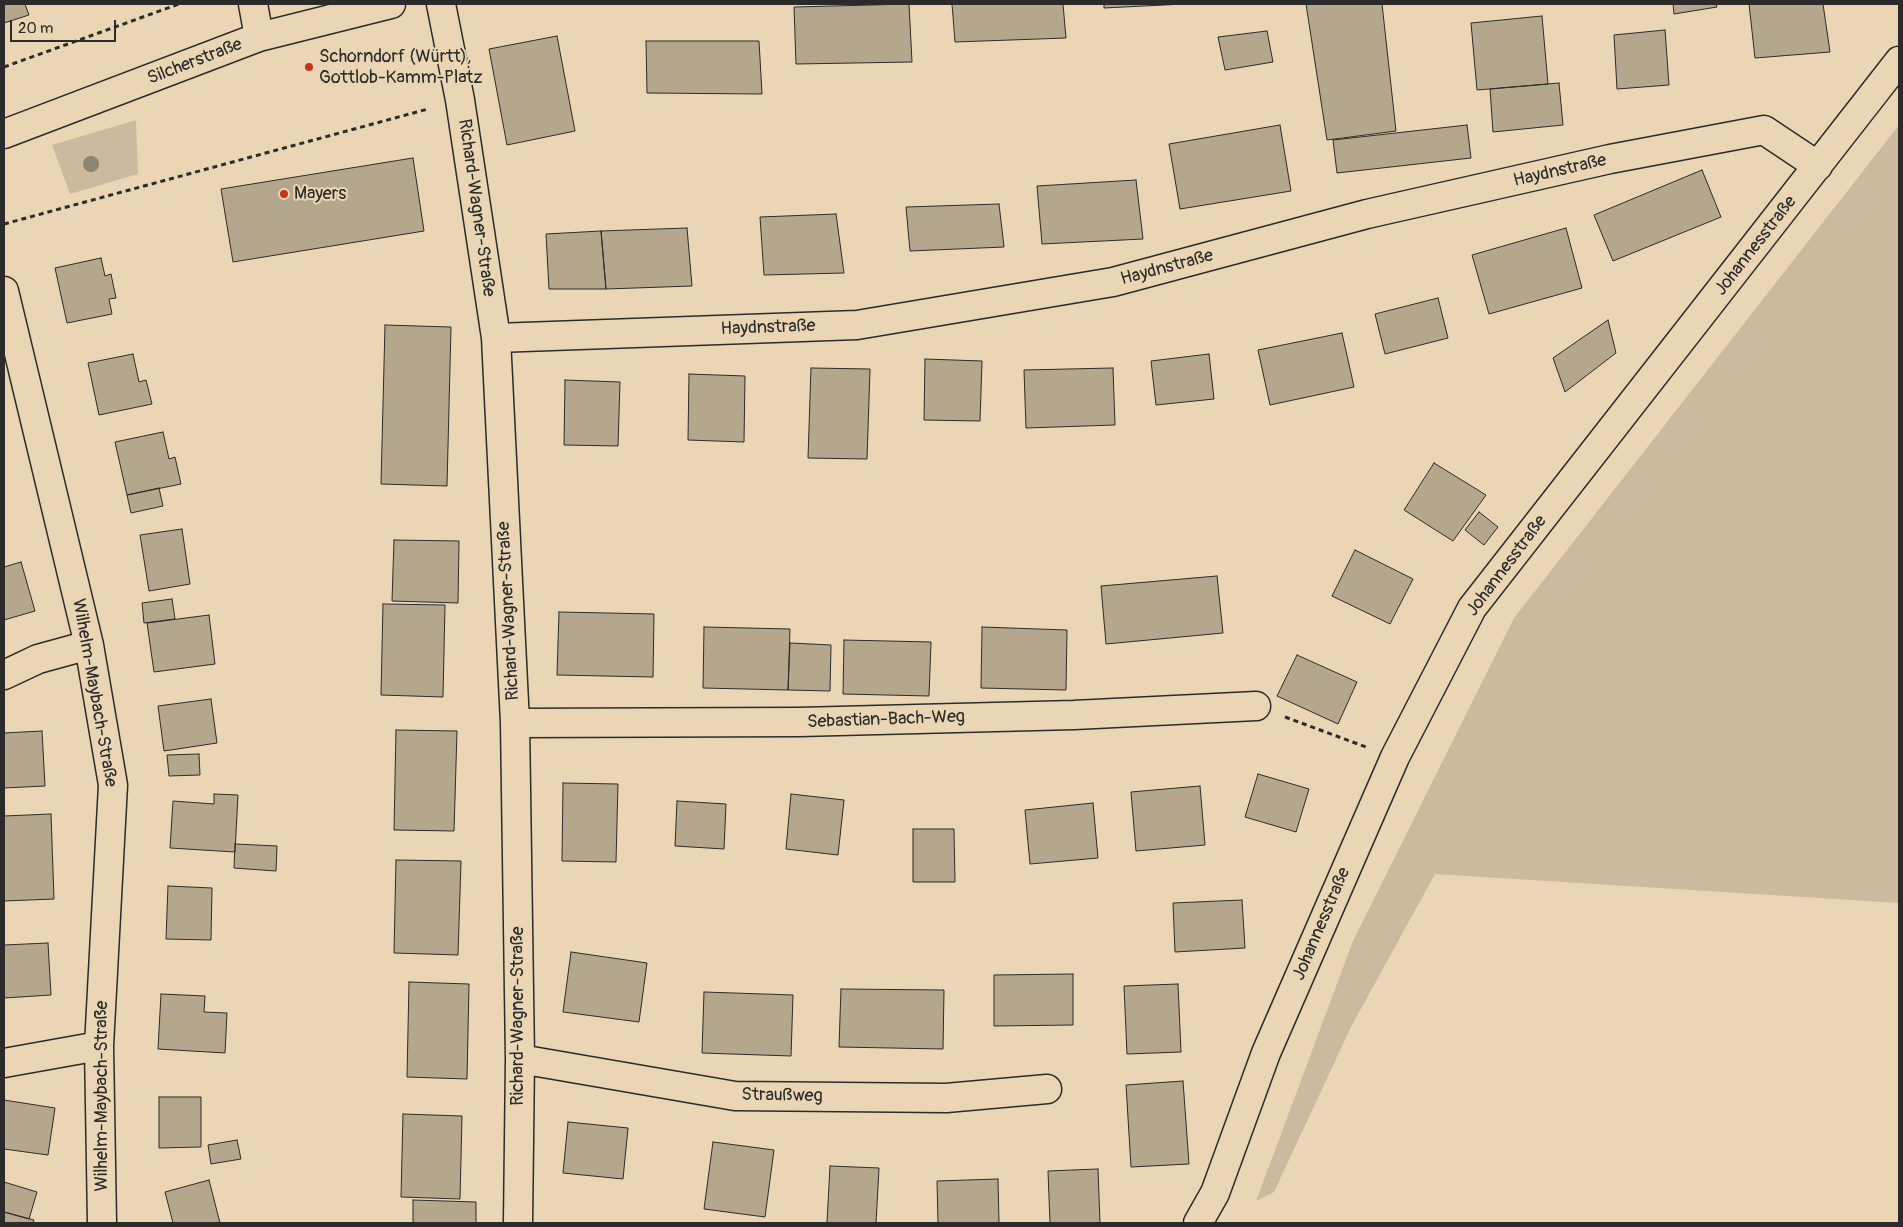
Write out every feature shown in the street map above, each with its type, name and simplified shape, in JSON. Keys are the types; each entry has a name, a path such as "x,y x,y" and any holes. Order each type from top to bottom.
{"street":[{"path":"253,4 259,37"},
{"name":"Silcherstraße","path":"4,134 259,37 391,4"},
{"name":"Richard-Wagner-Straße","path":"441,4 460,100 496,338 515,723 520,1058 518,1223"},
{"name":"Johannesstraße","path":"1198,1223 1215,1193 1266,1053 1395,757 1472,608 1899,61"},
{"name":"Haydnstraße","path":"496,338 857,325 1113,282 1367,214 1610,159 1764,130 1818,166"},
{"name":"Wilhelm-Maybach-Straße","path":"4,291 89,645 113,784 99,1046 102,1223"},
{"path":"4,676 38,659 89,645"},
{"name":"Sebastian-Bach-Weg","path":"515,723 799,722 1074,715 1256,706"},
{"path":"4,1063 99,1046"},
{"name":"Straußweg","path":"520,1058 734,1096 946,1098 1047,1089"}],"path":[{"path":"4,67 178,4"},
{"path":"4,224 460,100"},
{"path":"1256,706 1395,757"}],"shaded area":[{"path":"136,120 138,174 70,194 52,145"},
{"path":"1899,125 1899,903 1435,874 1351,1027 1274,1192 1256,1201 1353,941 1514,618"}],"building":[{"path":"4,4 25,4 29,15 4,23"},
{"path":"909,4 912,62 796,64 794,7"},
{"path":"952,4 1063,4 1066,38 955,42"},
{"path":"1104,4 1184,4 1104,8"},
{"path":"1306,4 1382,4 1396,131 1327,140"},
{"path":"1673,4 1716,4 1717,7 1674,14"},
{"path":"1749,4 1823,4 1830,52 1755,58"},
{"path":"1542,16 1548,84 1477,90 1471,23"},
{"path":"1665,30 1669,85 1617,89 1614,35"},
{"path":"1267,31 1273,62 1225,70 1218,37"},
{"path":"557,36 575,131 507,145 489,49"},
{"path":"646,41 759,41 762,94 647,93"},
{"path":"1559,83 1563,125 1493,132 1490,89"},
{"path":"1280,125 1291,191 1180,209 1169,144"},
{"path":"1467,125 1471,158 1337,173 1333,140"},
{"path":"413,158 424,231 233,262 221,189"},
{"path":"1702,170 1721,217 1613,261 1594,215"},
{"path":"1136,180 1143,239 1042,244 1037,186"},
{"path":"999,204 1004,247 910,251 906,207"},
{"path":"836,214 844,273 764,275 760,217"},
{"path":"687,228 692,286 606,289 601,231"},
{"path":"1566,228 1582,288 1489,314 1472,255"},
{"path":"601,231 606,289 549,289 546,234"},
{"path":"101,258 105,276 111,274 116,298 109,299 112,314 67,323 55,268"},
{"path":"1438,298 1448,338 1385,354 1375,314"},
{"path":"1608,320 1616,353 1565,392 1553,358"},
{"path":"385,325 451,327 447,486 381,484"},
{"path":"1342,333 1354,387 1270,405 1258,350"},
{"path":"133,354 139,382 146,380 152,404 99,415 88,363"},
{"path":"1209,354 1214,399 1156,405 1151,361"},
{"path":"925,359 982,361 980,421 924,420"},
{"path":"811,368 870,369 867,459 808,458"},
{"path":"1113,368 1115,425 1026,428 1024,370"},
{"path":"689,374 745,376 744,442 688,440"},
{"path":"565,380 620,382 618,446 564,445"},
{"path":"163,432 169,459 175,457 181,484 127,495 115,442"},
{"path":"1434,463 1486,495 1453,541 1404,510"},
{"path":"159,488 163,506 131,513 127,495"},
{"path":"1479,512 1498,527 1484,545 1465,530"},
{"path":"182,529 190,584 149,591 140,535"},
{"path":"394,540 459,541 458,603 392,601"},
{"path":"1355,550 1413,579 1390,624 1332,596"},
{"path":"21,562 35,611 4,620 4,567"},
{"path":"1217,576 1223,633 1106,644 1101,586"},
{"path":"172,599 175,619 144,623 142,603"},
{"path":"383,604 445,605 443,697 381,695"},
{"path":"559,612 654,614 653,677 557,675"},
{"path":"209,615 215,664 154,672 147,623"},
{"path":"704,627 790,629 788,690 703,688"},
{"path":"982,627 1067,630 1066,690 981,688"},
{"path":"844,640 931,642 929,696 843,694"},
{"path":"790,643 831,645 830,691 788,690"},
{"path":"1297,655 1357,682 1338,724 1277,696"},
{"path":"211,699 217,743 164,751 158,706"},
{"path":"396,730 457,731 454,831 394,830"},
{"path":"42,731 45,786 4,788 4,733"},
{"path":"199,754 200,775 169,776 167,755"},
{"path":"1258,774 1309,789 1296,832 1245,817"},
{"path":"563,783 618,784 616,862 562,861"},
{"path":"1200,786 1205,845 1136,851 1131,792"},
{"path":"214,794 238,795 235,852 170,848 173,801 214,804"},
{"path":"791,794 844,800 838,855 786,849"},
{"path":"677,801 726,804 724,849 675,846"},
{"path":"1093,803 1098,858 1030,864 1025,810"},
{"path":"51,814 54,899 4,901 4,816"},
{"path":"913,829 954,829 955,882 913,882"},
{"path":"235,844 277,846 276,871 234,868"},
{"path":"396,860 461,861 458,955 394,953"},
{"path":"168,886 212,888 211,940 166,939"},
{"path":"1242,900 1245,948 1175,952 1173,903"},
{"path":"48,943 51,995 4,998 4,945"},
{"path":"571,952 647,963 639,1022 563,1012"},
{"path":"1073,974 1073,1025 994,1026 994,975"},
{"path":"409,982 469,984 467,1079 407,1077"},
{"path":"1178,984 1181,1052 1127,1054 1124,986"},
{"path":"841,989 944,990 943,1049 839,1047"},
{"path":"704,992 793,995 791,1056 702,1053"},
{"path":"161,994 205,996 204,1012 227,1013 225,1053 158,1049"},
{"path":"1183,1081 1189,1164 1131,1167 1126,1085"},
{"path":"159,1097 201,1097 201,1147 159,1148"},
{"path":"4,1100 55,1108 48,1155 4,1149"},
{"path":"403,1114 462,1116 460,1199 401,1197"},
{"path":"568,1122 628,1128 623,1179 563,1173"},
{"path":"237,1140 241,1159 211,1164 208,1145"},
{"path":"713,1142 774,1150 765,1217 704,1209"},
{"path":"830,1166 879,1168 876,1223 827,1223"},
{"path":"1098,1169 1100,1223 1050,1223 1048,1171"},
{"path":"998,1179 999,1223 938,1223 937,1181"},
{"path":"209,1180 220,1223 173,1223 165,1192"},
{"path":"4,1182 37,1192 29,1219 4,1212"},
{"path":"413,1200 476,1202 476,1223 413,1223"},
{"path":"4,1212 34,1220 33,1223 4,1223"}],"place":[{"name":"Schorndorf (Württ), Gottlob-Kamm-Platz","path":"309,67"},
{"name":"Mayers","path":"284,194"}]}
